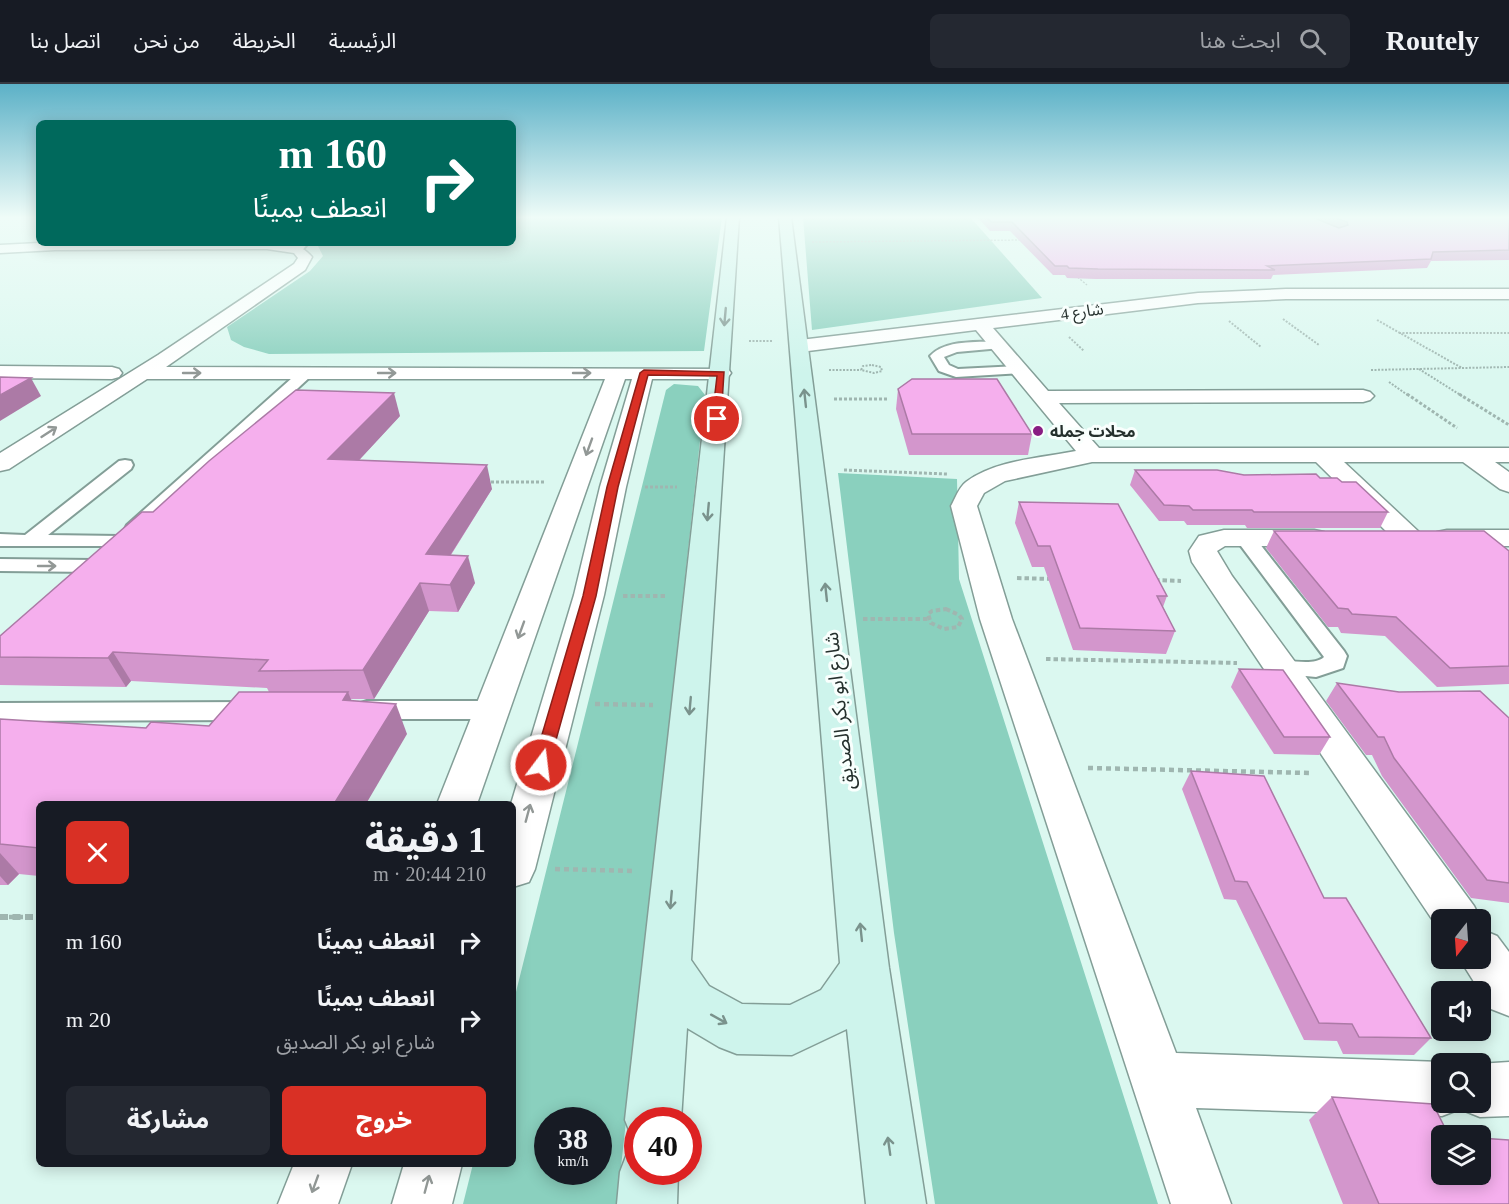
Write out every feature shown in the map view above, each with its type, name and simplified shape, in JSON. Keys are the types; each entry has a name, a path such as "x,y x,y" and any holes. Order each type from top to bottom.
{"main road":[{"path":"654,1107 729,269"},
{"name":"شارع ابو بكر الصديق","path":"791,269 865,968 896,1204"},
{"path":"666,963 691,1003 737,1029 792,1030 839,1007 865,968"},
{"path":"647,1204 648,1185"}],"street":[{"path":"192,322 271,269"},
{"path":"0,464 165,359 297,269"},
{"name":"شارع 4","path":"800,343 980,324 1174,299 1249,295 1509,294"},
{"path":"980,324 1092,455"},
{"path":"211,328 210,341 222,353"},
{"path":"0,441 135,359 165,359 222,353 722,357"},
{"path":"0,372 630,373 722,357"},
{"path":"458,801 576,482 630,373"},
{"path":"516,858 589,596 613,487 630,373"},
{"path":"1042,397 1363,396"},
{"path":"1201,1204 1010,658 983,578 964,506 974,488 996,476 1015,470 1092,455 1499,455"},
{"path":"1322,455 1409,538"},
{"path":"1450,909 1207,562 1203,551 1209,542 1224,538 1494,538 1509,562"},
{"path":"1491,967 1509,992"},
{"path":"1159,1080 1431,1089"},
{"path":"1491,1090 1509,1089"},
{"path":"308,1204 322,1167"},
{"path":"422,1204 432,1167"}],"lane":[{"path":"997,345 951,350 937,356 944,368 956,372 1019,370"},
{"path":"77,582 306,373"},
{"path":"29,541 125,465"},
{"path":"1245,538 1336,656 1335,663 1327,667 1280,666"},
{"path":"0,540 120,542"},
{"path":"0,565 94,566"},
{"path":"348,710 492,710"},
{"path":"0,712 276,711"}],"path":[{"path":"1073,273 1082,283 1090,286"},
{"path":"1332,294 1462,368"},
{"path":"1398,333 1509,333"},
{"path":"722,357 800,343"},
{"path":"872,365 881,367 882,371 874,374 861,370 863,366 872,365"},
{"path":"1499,455 1371,370 1509,367"},
{"path":"1418,369 1499,455"},
{"path":"806,399 887,399"},
{"path":"813,469 996,476"},
{"path":"481,482 576,482"},
{"path":"613,487 710,487"},
{"path":"983,578 1055,579"},
{"path":"1150,580 1221,582"},
{"path":"589,596 700,597"},
{"path":"829,619 928,619 937,627 952,629 958,627 962,619 959,615 946,609 933,611 928,619"},
{"path":"1010,658 1280,666"},
{"path":"558,704 690,706"},
{"path":"1048,767 1356,774"},
{"path":"516,869 674,873"},
{"path":"0,917 36,917"}],"green space":[{"path":"715,269 704,351 269,354 244,347 231,340 227,327 310,271"},
{"path":"807,269 1016,269 1042,298 812,330"},
{"path":"674,384 698,386 705,395 628,1107 624,1107 624,1140 617,1204 463,1204 472,1167 516,1167 516,992 666,390"},
{"path":"838,473 957,479 959,579 1158,1204 935,1204 894,933"}],"building":[{"path":"1145,269 1274,269 1275,270"},
{"path":"0,377 31,378 0,395"},
{"path":"912,379 997,379 1032,434 912,434 898,389"},
{"path":"296,390 394,393 328,459 487,465 426,554 468,556 450,585 420,583 363,670 259,671 268,660 113,652 108,658 0,657 0,636 142,512 153,512 209,461"},
{"path":"1135,470 1217,470 1244,475 1316,474 1320,478 1337,478 1342,482 1356,482 1388,512 1193,510 1189,506 1164,505"},
{"path":"1019,502 1118,504 1167,596 1157,596 1175,631 1080,628 1050,546 1038,546"},
{"path":"1274,531 1484,531 1509,551 1509,666 1450,668 1396,617 1352,614 1348,609 1338,608"},
{"path":"1239,669 1283,670 1330,737 1284,737"},
{"path":"1337,683 1399,692 1480,691 1509,718 1509,883 1487,880 1394,758 1384,737 1378,737"},
{"path":"239,692 348,692 343,700 396,704 336,801 36,801 36,848 0,844 0,719 146,728 151,722 209,726"},
{"path":"1191,771 1264,776 1324,898 1346,898 1431,1038 1359,1037 1352,1024 1319,1023 1247,882 1235,881"},
{"path":"1332,1097 1431,1104 1431,1113 1438,1113 1444,1125 1431,1125 1431,1185 1491,1185 1491,1139 1509,1140 1509,1204 1379,1204"}],"place":[{"name":"محلات جمله","path":"1038,431"}],"route":[{"path":"541,765 589,596 613,487 644,373 721,373 717,419"}]}
